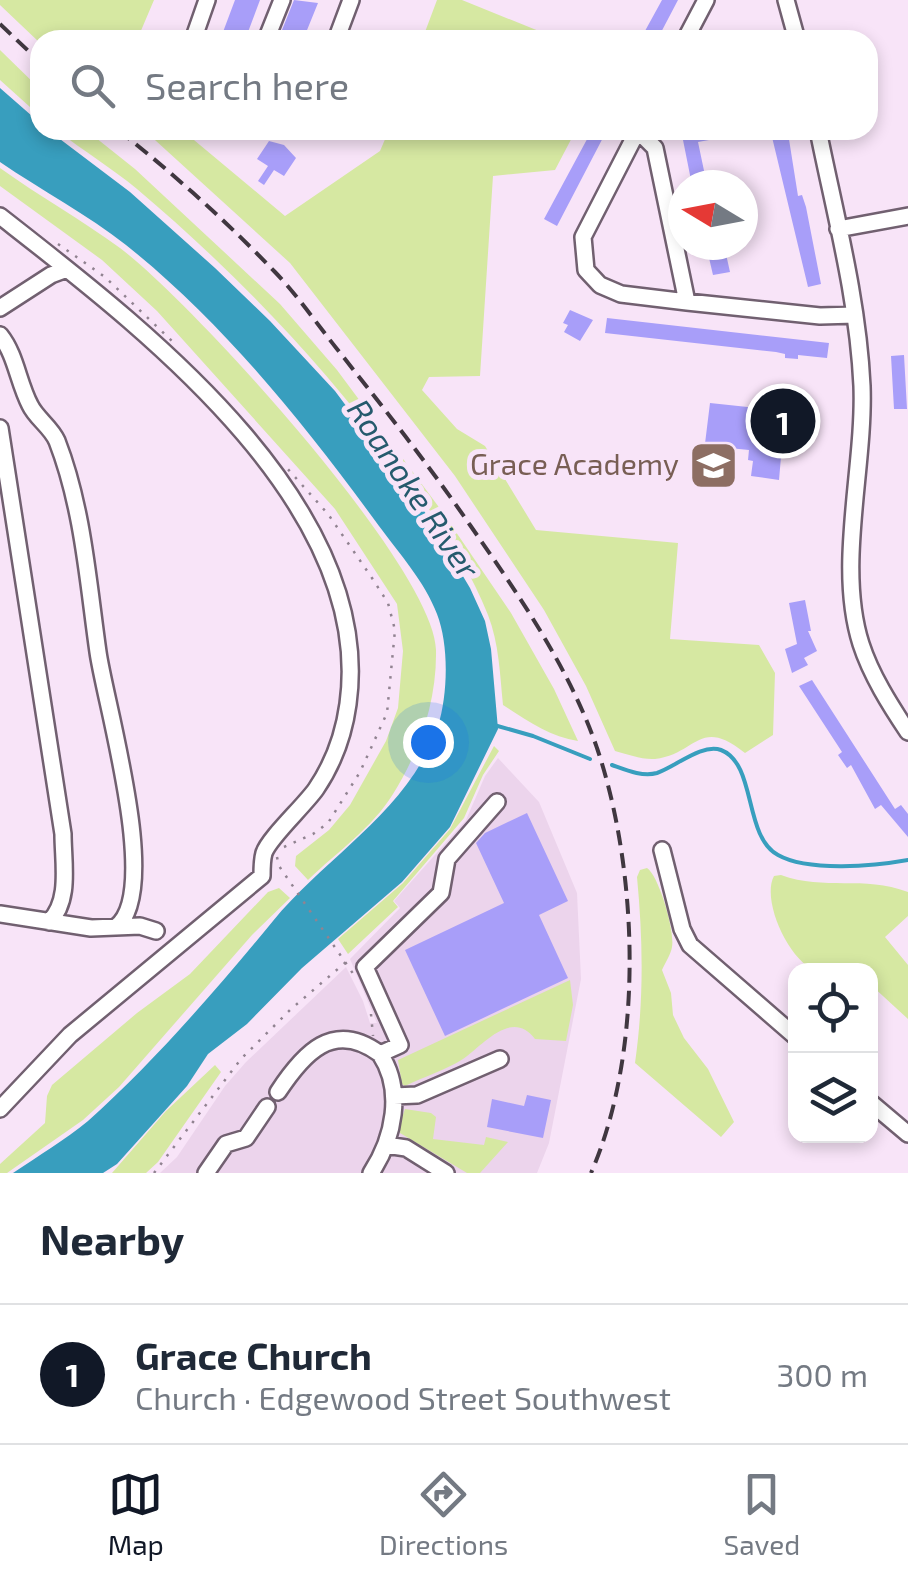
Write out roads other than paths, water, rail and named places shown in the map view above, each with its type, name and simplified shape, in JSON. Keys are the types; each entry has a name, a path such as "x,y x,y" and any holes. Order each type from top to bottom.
{"street":[{"path":"196,30 207,0"},
{"path":"270,30 282,0"},
{"path":"690,30 706,0"},
{"path":"786,0 795,30"},
{"path":"338,30 345,2"},
{"path":"633,140 583,236 586,270 610,291 820,316 855,315"},
{"path":"647,140 654,148 687,302"},
{"path":"820,140 855,315 862,426 853,599 866,655 908,732"},
{"path":"0,216 167,354 246,436 286,485 328,571 345,620 350,678 344,722 329,766 298,814 270,841 263,854 262,876 70,1035 0,1109"},
{"path":"838,229 908,216"},
{"path":"0,308 67,269"},
{"path":"0,335 8,345 31,409 55,437 78,520 98,654 128,792 132,862 128,913 116,927"},
{"path":"0,428 63,834 60,912 48,922"},
{"path":"278,1092 302,1058 318,1044 334,1040 376,1051 400,1046 365,968 440,893 447,859 496,802"},
{"path":"662,850 682,930 690,946 788,1030"},
{"path":"0,914 91,928 140,926 156,931"},
{"path":"371,1173 386,1145 394,1096 388,1065 376,1051"},
{"path":"394,1096 417,1095 500,1060"},
{"path":"206,1173 226,1144 246,1138 267,1108"},
{"path":"878,1109 908,1134"},
{"path":"386,1145 406,1148 446,1173"}],"water":[{"path":"0,88 30,114 30,140 61,140 130,192 270,321 335,391 423,509 470,588 485,621 491,649 498,729 450,827 402,882 302,968 247,1024 208,1054 187,1086 117,1164 103,1173 13,1173 79,1128 113,1098 184,1024 294,897 365,831 408,783 438,726 445,655 437,614 419,579 262,377 162,275 126,245 0,162"}],"waterway":[{"path":"494,725 590,759"},
{"path":"612,765 651,774 697,753 721,750 740,770 759,833 778,855 824,866 908,860"}],"railway":[{"path":"0,24 30,52"},
{"path":"130,140 219,216 299,300 422,458 488,551 541,632 585,718 611,797 621,850 630,962 620,1073 591,1173"}],"place":[{"name":"Grace Church","path":"783,421"},
{"name":"Grace Academy","path":"714,465"}],"water label":[{"name":"Roanoke River","path":"413,489"}]}
